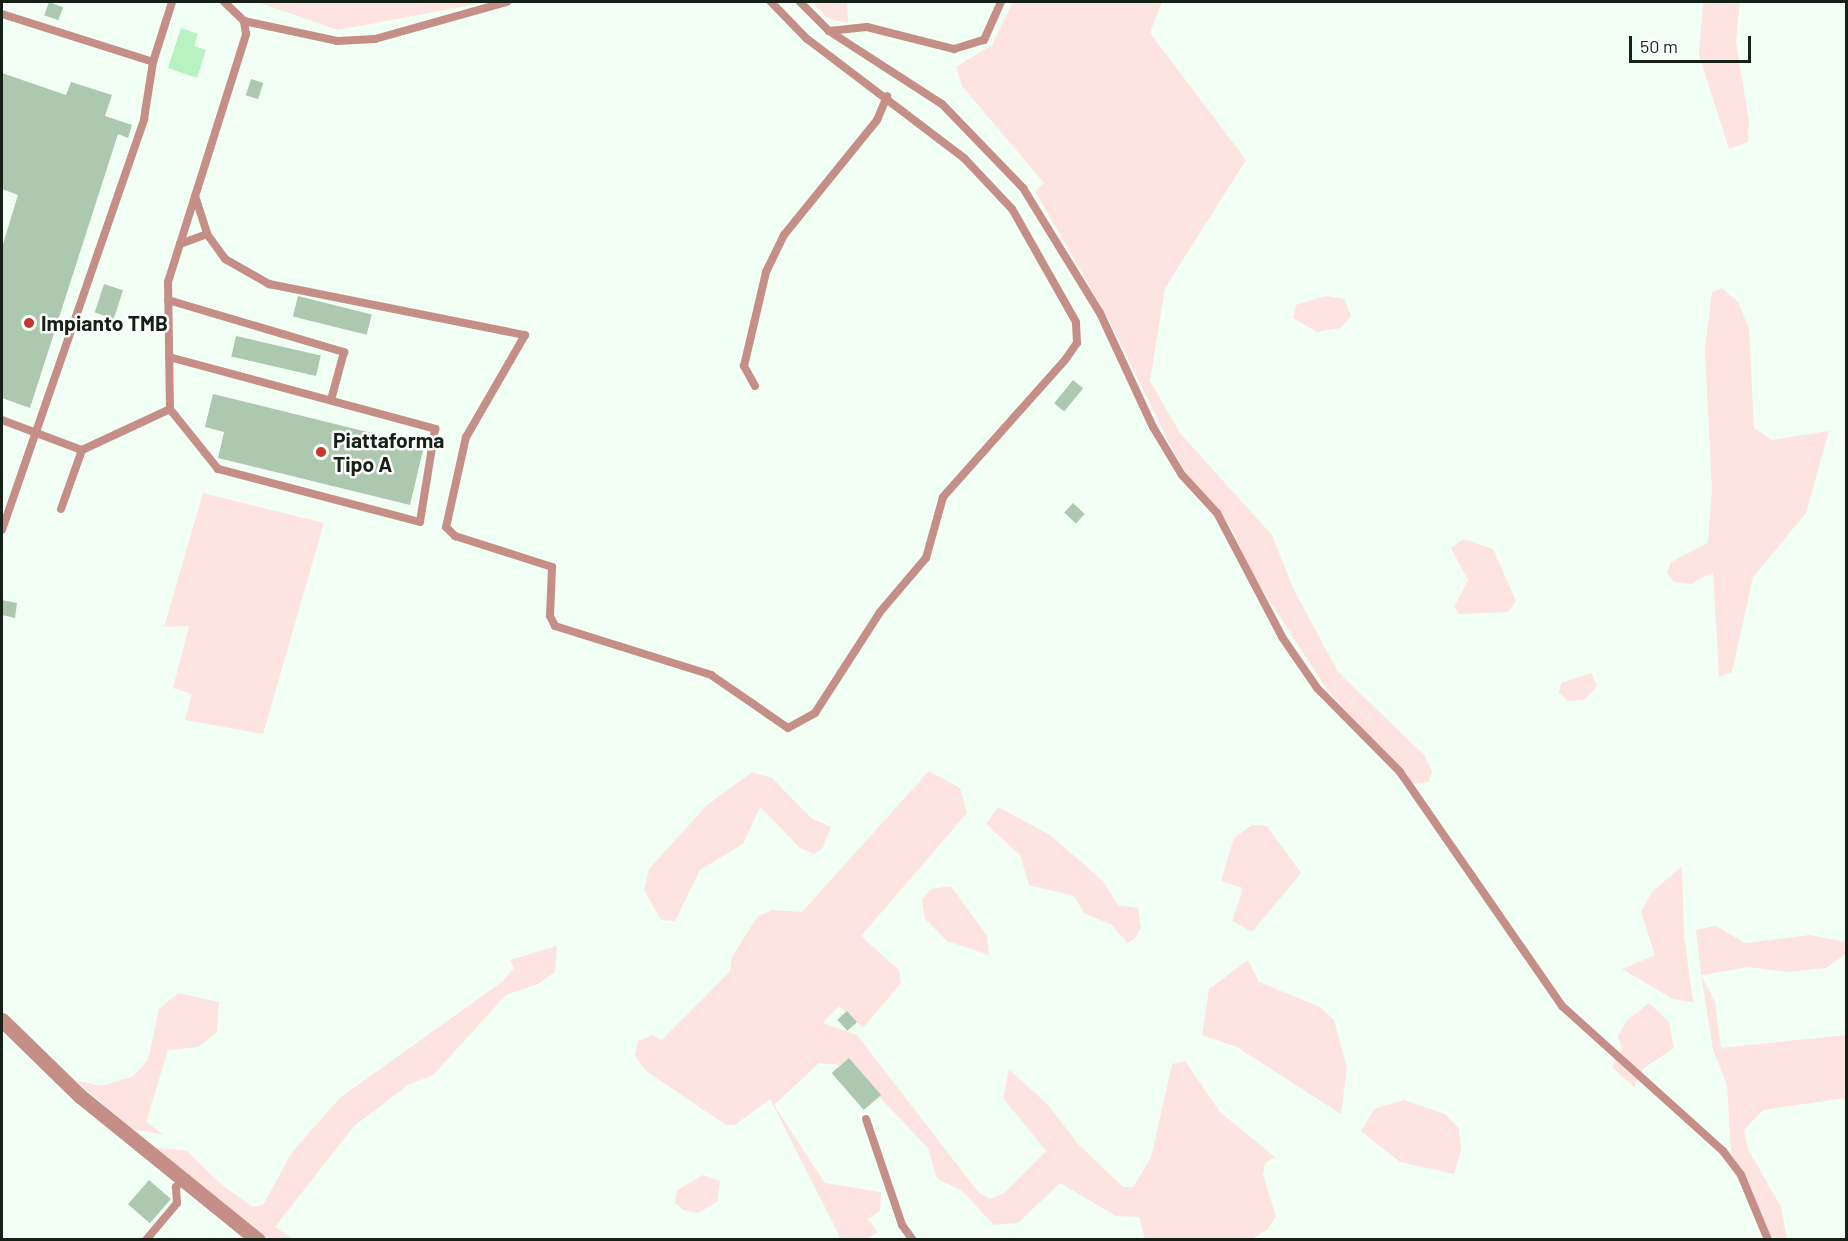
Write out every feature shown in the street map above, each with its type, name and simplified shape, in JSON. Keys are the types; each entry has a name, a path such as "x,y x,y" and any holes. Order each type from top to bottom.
{"street":[{"path":"2,1020 80,1096 182,1181 258,1239"}],"lane":[{"path":"2,530 34,431 144,119 153,62 172,2"},
{"path":"224,2 244,21 338,41 375,39 507,2"},
{"path":"195,196 207,234 225,259 269,284 525,335 466,437 446,527 455,536 552,567 550,616 555,627 711,675 788,728 815,713 880,612 926,558 943,497 1077,343 1076,322 1012,209 939,133 807,39 771,2"},
{"path":"800,2 829,31 942,104 1023,188 1095,304 1153,427 1182,475 1217,513 1282,637 1317,688 1400,772 1562,1006 1723,1151 1741,1175 1768,1239"},
{"path":"829,31 867,27 954,49 984,40 1001,2"},
{"path":"2,17 153,62"},
{"path":"169,357 435,429 420,522 218,469 171,409 169,357 168,300 180,244 246,34 244,21"},
{"path":"755,386 744,366 766,272 784,236 877,120 886,96"},
{"path":"180,244 207,234"},
{"path":"168,300 344,352 331,400"},
{"path":"62,508 82,450 171,409"},
{"path":"2,420 82,450"},
{"path":"866,1119 902,1225 913,1239"},
{"path":"146,1239 177,1203 176,1187 182,1181"}],"shaded area":[{"path":"257,2 487,2 338,30"},
{"path":"812,2 847,2 848,23 827,18"},
{"path":"1013,2 1162,2 1150,33 1246,160 1165,288 1150,381 1180,433 1272,535 1293,588 1338,672 1424,755 1432,771 1429,782 1414,784 1327,690 1249,569 1231,527 1190,480 1169,443 1110,322 1035,191 1044,183 962,86 956,67 992,45"},
{"path":"1703,2 1740,2 1736,42 1749,122 1748,142 1729,149 1699,55"},
{"path":"181,28 198,34 194,46 206,50 197,78 168,68"},
{"path":"1722,288 1738,302 1749,328 1754,428 1772,440 1829,431 1806,513 1753,577 1732,672 1719,677 1713,572 1691,584 1674,582 1667,573 1671,562 1708,543 1712,489 1705,349 1712,292"},
{"path":"1326,296 1344,299 1351,316 1341,328 1317,332 1293,318 1296,305"},
{"path":"203,493 324,523 263,734 185,720 192,694 173,688 189,626 164,627"},
{"path":"1464,539 1493,549 1516,601 1508,612 1459,614 1454,607 1468,580 1451,548"},
{"path":"1591,673 1597,686 1584,700 1568,701 1559,693 1561,683"},
{"path":"929,771 960,788 967,813 861,936 899,970 901,983 863,1028 839,1006 823,1023 857,1035 979,1193 990,1199 1004,1193 1046,1151 1003,1098 1009,1069 1048,1105 1078,1144 1123,1187 1133,1187 1151,1158 1172,1064 1185,1061 1220,1112 1275,1157 1265,1163 1263,1175 1276,1216 1268,1229 1252,1239 1145,1239 1139,1217 1116,1216 1060,1183 1018,1223 994,1225 961,1190 937,1179 928,1148 850,1066 819,1063 774,1105 825,1183 881,1192 880,1211 868,1219 878,1232 867,1239 841,1239 770,1099 735,1125 726,1125 646,1071 635,1056 638,1041 653,1035 662,1040 730,971 732,957 757,917 772,910 802,912"},
{"path":"752,772 772,778 811,818 831,827 822,849 814,854 800,848 760,807 743,844 700,870 675,921 661,920 644,890 649,869 706,806"},
{"path":"998,807 1050,835 1102,880 1118,905 1138,908 1141,928 1135,939 1127,943 1112,925 1084,913 1074,896 1029,885 1020,855 986,824"},
{"path":"1252,825 1267,826 1301,873 1252,932 1232,921 1243,888 1221,881 1234,838"},
{"path":"1682,866 1684,936 1693,1002 1673,999 1622,969 1655,955 1641,912 1652,892"},
{"path":"951,886 987,936 989,955 947,941 925,919 922,899 931,889"},
{"path":"1716,926 1745,943 1809,935 1846,942 1846,954 1826,968 1789,972 1749,967 1701,975 1696,930"},
{"path":"557,946 555,972 538,984 506,995 433,1075 408,1085 354,1126 275,1227 293,1239 268,1239 151,1147 187,1151 223,1186 253,1207 263,1205 292,1152 341,1097 503,981 514,968 510,960"},
{"path":"1248,960 1259,982 1320,1007 1334,1020 1347,1068 1341,1114 1237,1047 1202,1035 1209,989"},
{"path":"1701,975 1715,1002 1721,1048 1846,1035 1846,1098 1763,1110 1744,1130 1748,1149 1781,1207 1787,1239 1771,1239 1731,1151 1727,1085 1713,1050"},
{"path":"178,993 219,1002 217,1032 198,1047 168,1050 146,1122 164,1135 132,1129 75,1080 100,1086 132,1077 148,1060 159,1009"},
{"path":"1649,1003 1669,1022 1674,1048 1644,1068 1634,1087 1612,1067 1622,1050 1618,1036 1627,1020"},
{"path":"1404,1100 1445,1114 1459,1128 1461,1150 1454,1174 1400,1162 1361,1131 1374,1109"},
{"path":"703,1175 720,1181 717,1202 698,1213 683,1210 675,1203 677,1190"}],"building":[{"path":"49,2 63,7 58,20 44,15"},
{"path":"2,73 66,95 71,82 112,95 105,116 132,125 128,138 118,134 30,408 2,398 2,247 18,195 2,189"},
{"path":"251,79 263,83 258,99 246,95"},
{"path":"104,284 123,290 114,319 95,313"},
{"path":"298,296 372,314 367,335 293,316"},
{"path":"236,336 321,356 316,376 231,356"},
{"path":"1073,380 1083,388 1064,411 1054,403"},
{"name":"Piattaforma Tipo A","path":"213,394 424,446 410,505 218,458 224,432 205,427"},
{"path":"1073,503 1085,514 1076,523 1064,513"},
{"path":"2,600 17,603 15,618 2,615"},
{"path":"847,1011 857,1022 847,1031 837,1020"},
{"path":"849,1058 881,1095 864,1110 832,1073"},
{"path":"149,1180 171,1199 150,1223 128,1204"}],"place":[{"name":"Impianto TMB","path":"29,323"},
{"name":"Piattaforma Tipo A","path":"321,452"}]}
